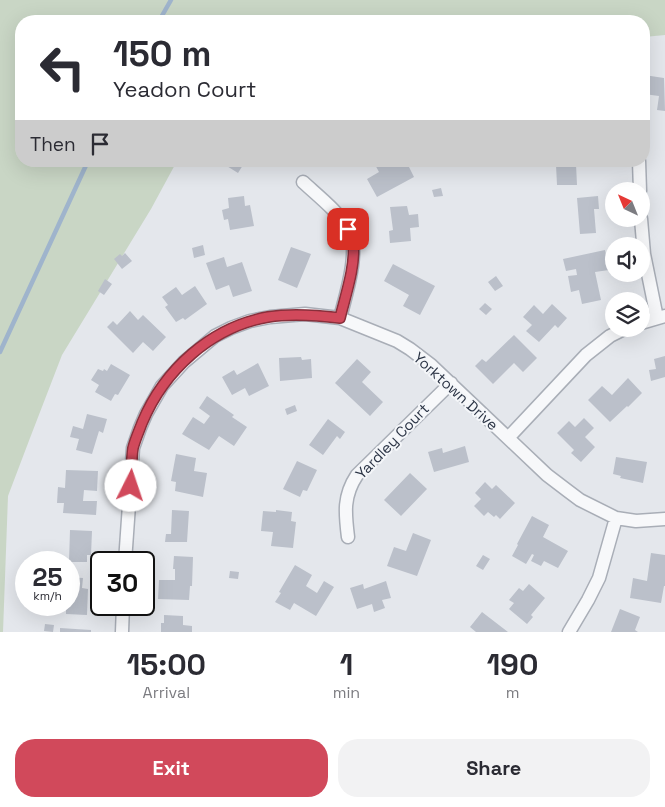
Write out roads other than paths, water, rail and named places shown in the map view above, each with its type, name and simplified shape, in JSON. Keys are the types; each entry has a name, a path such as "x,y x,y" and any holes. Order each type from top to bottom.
{"street":[{"path":"639,167 640,182"},
{"path":"303,182 344,222 352,236 352,268 340,318"},
{"path":"642,228 644,254 661,317"},
{"name":"Yorktown Drive","path":"126,551 134,448 146,414 162,386 172,373 215,336 250,321 305,314 340,318 398,341 410,349 431,365 547,475 595,508 616,518 636,521 665,519"},
{"path":"508,438 586,355 609,337"},
{"name":"Yardley Court","path":"348,537 346,498 357,475 450,383"},
{"path":"569,632 599,578 616,518"},
{"path":"122,632 123,616"}],"waterway":[{"path":"162,15 171,0"},
{"path":"0,352 85,167"}]}
